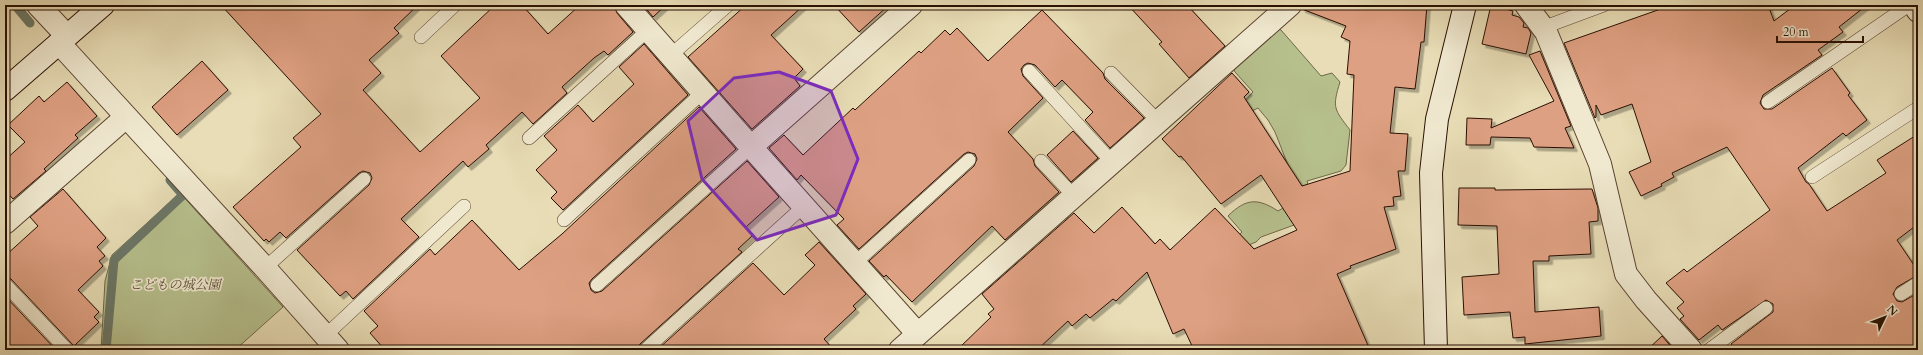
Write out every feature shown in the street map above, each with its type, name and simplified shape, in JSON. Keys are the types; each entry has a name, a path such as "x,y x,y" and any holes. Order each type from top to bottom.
{"street":[{"path":"38,5 63,40 126,117 266,268 331,343"},
{"path":"5,90 103,5"},
{"path":"626,5 917,333"},
{"path":"751,146 911,5"},
{"path":"900,350 917,333 1290,5"},
{"path":"1436,350 1430,173 1437,119 1465,5"},
{"path":"1526,5 1546,32 1600,164 1626,274 1646,300 1691,350"},
{"path":"5,223 126,117"}],"lane":[{"path":"421,37 455,5"},
{"path":"670,55 728,5"},
{"path":"1542,28 1604,5"},
{"path":"1768,102 1915,7"},
{"path":"529,138 648,30"},
{"path":"1028,71 1112,162"},
{"path":"1111,73 1158,121"},
{"path":"564,220 703,92"},
{"path":"1812,177 1918,108"},
{"path":"597,285 751,146"},
{"path":"855,263 969,160"},
{"path":"1041,161 1074,196"},
{"path":"266,268 364,179"},
{"path":"331,343 464,206"},
{"path":"645,350 804,206"},
{"path":"1901,294 1918,283"},
{"path":"5,284 66,350"},
{"path":"1709,350 1766,308"}],"highlighted area":[{"path":"779,72 831,91 858,159 836,215 757,240 702,179 688,121 734,78"}],"green space":[{"path":"1271,24 1281,30 1321,76 1332,73 1340,82 1335,103 1336,108 1350,130 1346,165 1341,171 1307,181 1319,216 1261,237 1256,242 1220,257 1226,248 1242,232 1228,216 1234,210 1246,203 1258,202 1278,211 1290,204 1295,183 1275,132 1268,120 1258,108 1250,112 1240,106 1253,92 1235,72 1231,64"},
{"name":"こどもの城公園","path":"180,193 283,307 235,350 101,350 105,281 112,255"}],"building":[{"path":"221,5 418,5 394,28 399,33 369,60 381,73 363,90 420,152 480,98 441,56 495,5 522,5 548,34 580,5 614,5 617,13 633,32 608,55 604,51 594,58 562,87 567,93 533,124 522,112 486,145 489,149 468,167 463,161 401,219 419,237 353,299 346,291 340,296 297,250 369,185 372,178 370,173 363,171 359,173 286,238 280,232 269,242 266,239 264,241 233,207 301,147 293,138 321,114"},
{"path":"643,5 666,5 653,17"},
{"path":"746,5 804,5 771,35 803,69 794,78 800,86 752,129 688,57"},
{"path":"834,5 889,5 859,32"},
{"path":"1128,5 1187,5 1225,46 1189,78 1159,44 1162,42"},
{"path":"1302,5 1427,5 1424,42 1421,42 1415,89 1395,87 1390,133 1408,134 1405,171 1398,171 1401,196 1393,197 1394,206 1384,207 1396,249 1350,266 1351,268 1337,274 1370,350 1194,350 1184,329 1173,334 1147,272 1116,301 1113,299 1090,318 1086,314 1072,326 1068,321 1037,350 957,350 991,317 988,314 994,309 982,294 1074,213 1094,233 1122,207 1155,244 1160,239 1170,250 1215,208 1254,249 1297,230 1261,175 1221,204 1181,156 1179,157 1162,139 1232,73 1249,92 1244,97 1302,186 1350,171 1354,75 1347,74 1350,41 1341,37 1346,26 1302,9"},
{"path":"1491,5 1513,11 1512,15 1519,17 1524,23 1523,27 1528,28 1531,33 1526,54 1482,44"},
{"path":"1672,5 1768,5 1774,21 1795,5 1867,5 1839,27 1843,32 1818,50 1822,55 1763,95 1760,103 1764,109 1772,109 1832,68 1850,93 1848,95 1867,120 1846,136 1843,133 1798,168 1827,211 1886,173 1877,160 1918,134 1918,224 1897,240 1918,271 1918,275 1897,287 1893,294 1897,301 1902,302 1918,293 1918,350 1736,350 1731,344 1773,312 1773,304 1766,300 1722,330 1718,325 1699,340 1680,319 1684,316 1677,308 1684,302 1666,283 1684,269 1687,272 1770,210 1727,147 1672,173 1674,177 1661,184 1662,186 1641,196 1629,172 1651,162 1632,104 1601,115 1596,105 1595,118 1564,43"},
{"path":"1042,10 1103,73 1105,79 1144,118 1110,148 1085,120 1093,112 1062,80 1055,87 1035,65 1028,63 1024,65 1021,69 1023,76 1043,98 1008,132 1033,159 1035,166 1059,192 1005,240 992,226 912,302 886,275 884,277 869,261 974,166 977,159 975,154 968,152 964,154 859,249 837,225 844,219 801,175 797,180 769,148 784,135 803,155 853,108 855,110 919,51 921,53 945,30 950,35 957,28 988,61"},
{"path":"644,44 688,95 563,210 551,198 557,192 536,170 557,150 544,136 578,105 593,122 634,84 619,67"},
{"path":"1540,51 1571,126 1565,128 1574,148 1534,147 1530,138 1491,137 1490,145 1466,145 1467,118 1492,119 1491,128 1554,101 1529,55"},
{"path":"202,61 228,90 177,135 152,107"},
{"path":"67,82 97,116 75,135 78,138 44,169 46,171 13,199 5,190 5,160 25,142 8,125 39,96 44,102"},
{"path":"699,107 736,149 592,279 589,283 591,290 595,293 602,291 747,161 779,197 746,227 753,235 738,249 742,252 640,344 637,350 385,350 370,333 378,326 364,311 430,249 435,255 472,220 519,270 562,234"},
{"path":"1073,131 1098,158 1071,182 1047,155"},
{"path":"1459,188 1495,188 1495,190 1592,189 1598,208 1598,221 1589,222 1591,254 1549,256 1549,261 1533,261 1535,312 1599,307 1601,336 1525,344 1525,337 1513,338 1510,312 1464,315 1462,277 1499,274 1497,226 1458,225"},
{"path":"63,189 106,238 97,247 105,256 99,261 103,266 78,290 99,312 94,317 99,322 74,346 11,279 5,276 5,256 38,226 30,217"},
{"path":"819,242 866,294 853,306 856,309 824,339 834,350 657,350 753,263 784,295 815,265 805,255"},
{"path":"5,296 56,350 5,350"},
{"path":"1662,336 1674,350 1647,350"}],"waterway":[{"path":"15,5 30,23"},
{"path":"106,350 114,260 183,195 170,180"}]}
